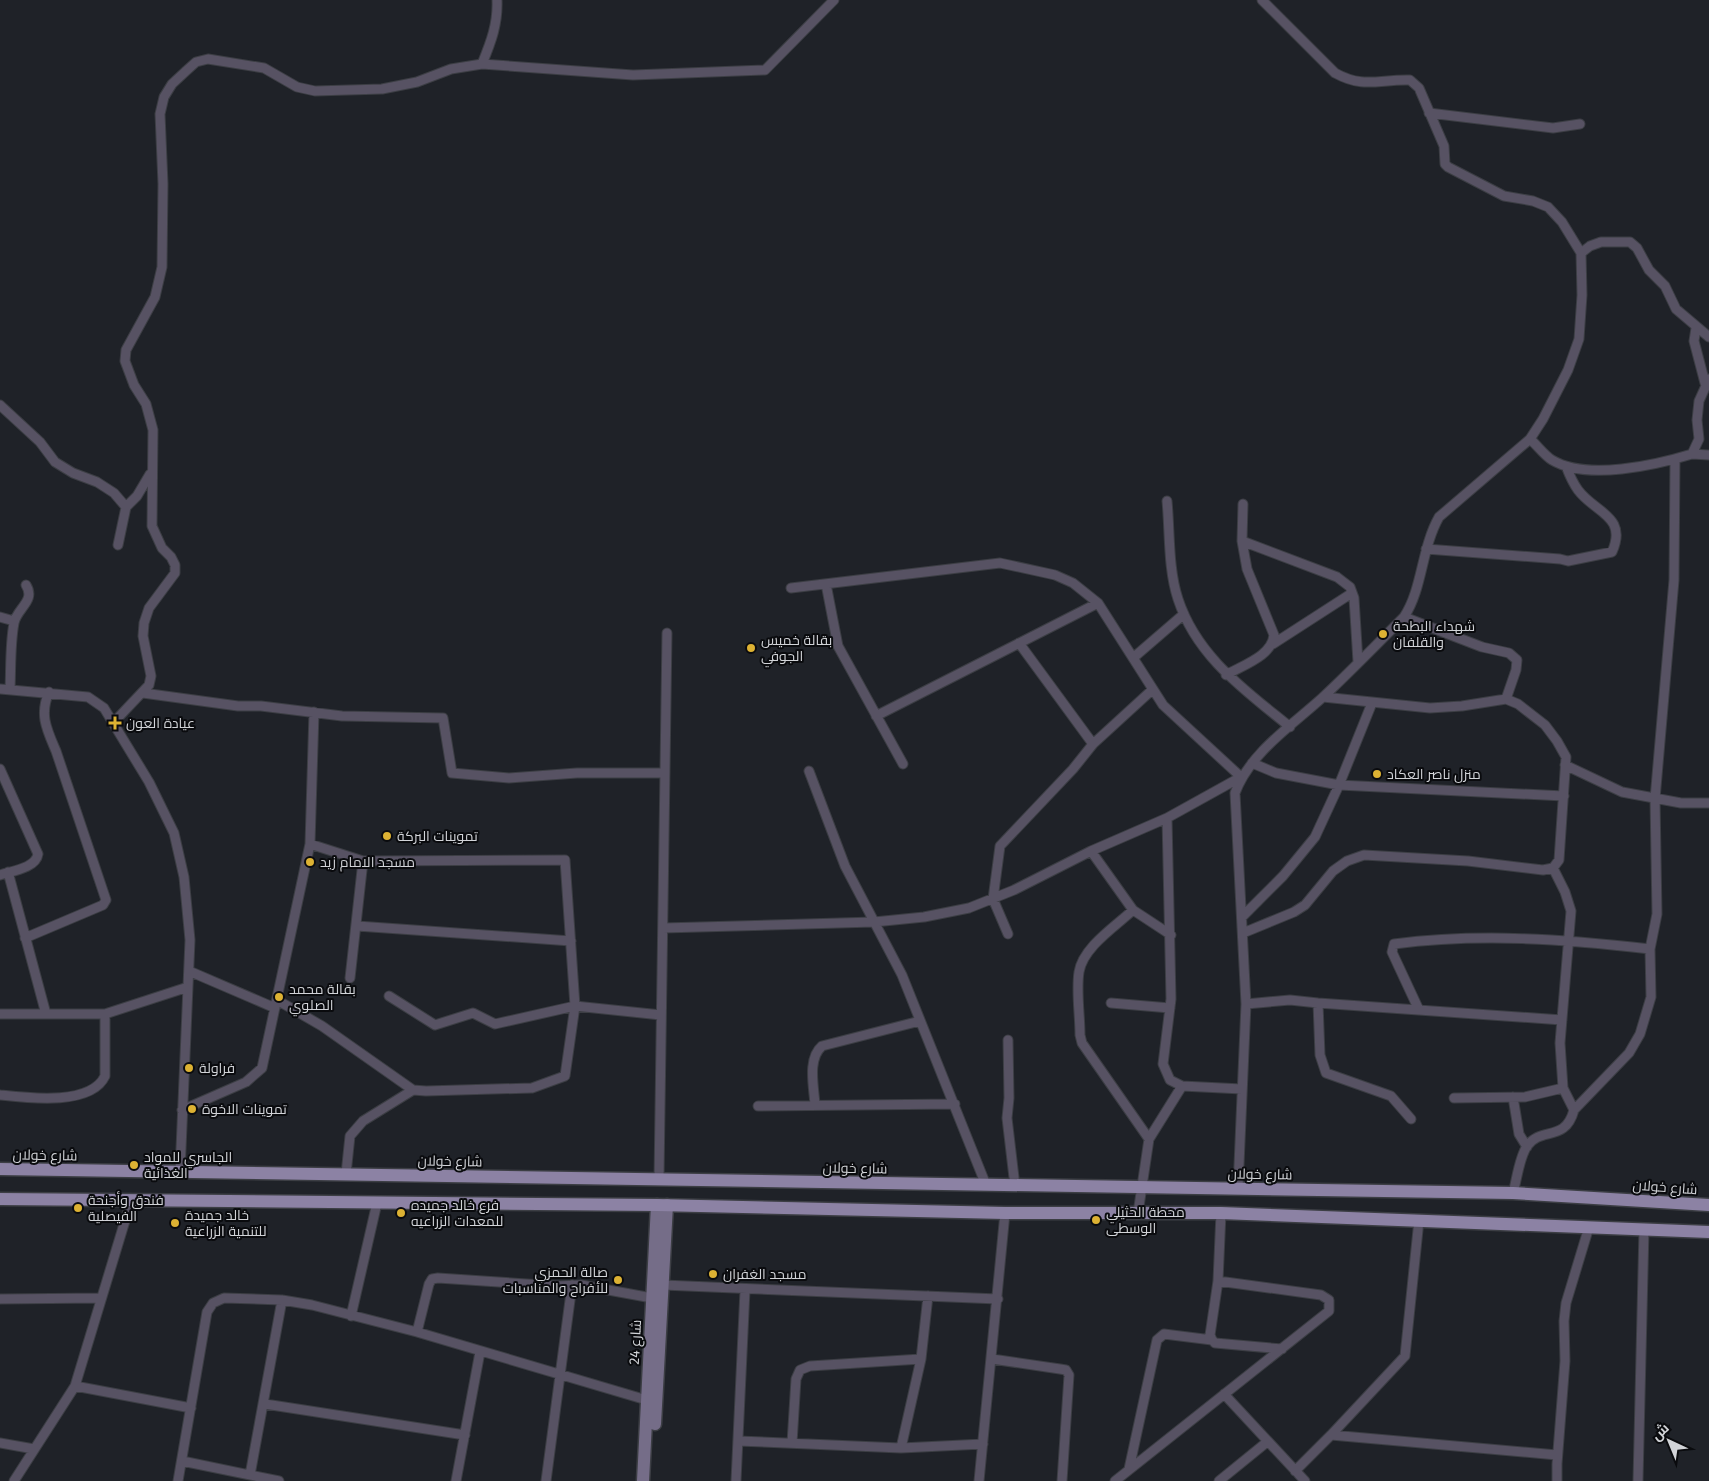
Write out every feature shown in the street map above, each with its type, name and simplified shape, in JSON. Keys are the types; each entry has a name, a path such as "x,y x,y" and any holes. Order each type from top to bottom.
{"main road":[{"name":"شارع خولان","path":"0,1169 659,1178 986,1186 1141,1186 1513,1192 1709,1205"},
{"path":"0,1199 662,1205 1004,1213 1220,1214 1709,1232"}],"street":[{"path":"482,64 494,37 498,19 497,0"},
{"path":"114,722 149,685 151,676 142,636 144,623 149,608 175,574 175,565 171,557 162,548 152,526 153,430 146,404 134,385 125,361 126,350 156,297 162,267 163,184 160,114 164,97 172,84 196,62 208,59 264,68 297,87 315,91 382,89 417,82 451,69 482,64 633,75 765,70 834,0"},
{"path":"1238,1188 1246,1004 1235,793 1241,777 1252,763 1323,697 1404,617 1414,602 1430,532 1439,517 1530,438 1568,370 1579,339 1582,253 1562,222 1548,207 1533,201 1504,196 1448,168 1445,164 1444,146 1419,88 1410,80 1362,84 1348,80 1335,73 1262,0"},
{"path":"1429,113 1553,128 1580,124"},
{"path":"1582,253 1590,246 1601,242 1630,242 1637,248 1649,270 1665,286 1676,309 1696,328 1709,337"},
{"path":"1692,454 1699,438 1696,420 1699,401 1707,381 1694,341 1696,328"},
{"path":"0,405 40,442 55,462 114,493 126,506"},
{"path":"1530,438 1551,459 1566,466 1598,472 1675,459 1692,454 1709,455"},
{"path":"1513,1192 1526,1147 1535,1139 1564,1129 1571,1122 1574,1110 1630,1053 1640,1034 1651,997 1650,949 1657,914 1655,799 1674,580 1675,459"},
{"path":"1426,549 1568,561 1612,552 1618,539 1615,528 1609,518 1578,491 1566,466"},
{"path":"118,545 126,506 145,485 152,469"},
{"path":"1167,501 1178,598 1191,631 1226,675 1290,726"},
{"path":"1243,504 1242,540 1247,569 1274,635 1273,644"},
{"path":"1242,540 1337,577 1350,587 1358,662"},
{"path":"791,588 1000,563 1055,575 1073,583 1098,602 1162,705 1241,777"},
{"path":"826,584 838,646 903,764"},
{"path":"26,585 29,590 28,602 14,621 5,689 88,697 104,708 149,782 174,833 184,877 190,940 180,1172"},
{"path":"1226,675 1267,652 1273,644 1352,593"},
{"path":"876,716 1098,602"},
{"path":"1133,658 1184,614"},
{"path":"0,617 14,621"},
{"path":"1404,617 1482,647 1510,653 1517,660 1516,670 1506,699"},
{"path":"659,1178 667,633"},
{"path":"1019,643 1093,744"},
{"path":"1008,934 993,899 1000,846 1073,769 1093,744 1152,690"},
{"path":"26,938 103,905 106,900 56,751 46,728 44,703 49,692"},
{"path":"143,693 238,706 261,706 342,716 442,718 452,773 509,778 578,773 665,773"},
{"path":"1243,933 1294,912 1305,905 1333,871 1347,861 1364,855 1468,860 1543,870 1552,868 1560,860 1566,757 1558,741 1545,725 1518,704 1506,699 1462,706 1430,708 1323,697"},
{"path":"1242,917 1283,876 1315,837 1339,785 1372,703"},
{"path":"182,1110 246,1082 262,1068 310,844 314,712"},
{"path":"1252,763 1276,773 1339,785 1564,796"},
{"path":"1565,765 1622,792 1681,803 1709,803"},
{"path":"0,769 38,854 37,859 32,864 4,873 26,938 46,1014"},
{"path":"809,771 845,866 902,975 955,1104 986,1186"},
{"path":"663,928 874,922 924,917 969,908 993,899 1091,851 1167,818 1241,777"},
{"path":"1167,818 1171,935 1170,1008 1162,1064 1170,1080 1182,1086 1242,1089"},
{"path":"310,844 363,861 566,860 575,1006 565,1076 532,1088 413,1090 363,1121 350,1136 346,1174"},
{"path":"1091,851 1133,910 1171,935"},
{"path":"350,978 363,861"},
{"path":"1552,868 1566,892 1571,911 1560,1043 1563,1088 1574,1110"},
{"path":"1133,910 1094,946 1083,960 1079,972 1080,1035 1082,1043 1149,1138"},
{"path":"357,926 571,941"},
{"path":"1419,1010 1392,952 1394,944 1462,938 1570,940 1650,949"},
{"path":"189,971 276,1004 322,1026 413,1090"},
{"path":"0,1014 105,1014 188,987"},
{"path":"388,996 434,1025 473,1013 496,1024 575,1006 661,1015"},
{"path":"1246,1004 1290,1000 1562,1020"},
{"path":"1318,1003 1320,1055 1326,1073 1391,1096 1411,1119"},
{"path":"1112,1004 1170,1008"},
{"path":"0,1095 44,1100 91,1091 101,1085 105,1076 105,1014"},
{"path":"815,1104 813,1059 816,1051 822,1046 920,1021"},
{"path":"1008,1040 1007,1118 1015,1186"},
{"path":"1138,1213 1149,1138 1182,1086"},
{"path":"1454,1098 1525,1097 1563,1088"},
{"path":"1513,1097 1519,1134 1526,1147"},
{"path":"758,1106 955,1104"},
{"path":"14,1481 74,1386 131,1201"},
{"path":"351,1316 377,1203"},
{"name":"شارع 24","path":"643,1481 663,1286 662,1205"},
{"name":"شارع 24","path":"651,1481 652,1298 662,1205"},
{"path":"979,1481 998,1299 1004,1213"},
{"path":"1220,1214 1218,1281 1210,1335 1212,1340 1215,1344 1282,1349"},
{"path":"1296,1471 1405,1356 1419,1220"},
{"path":"1557,1481 1557,1455 1565,1361 1564,1321 1566,1302 1589,1227"},
{"path":"1638,1481 1644,1229"},
{"path":"417,1332 432,1279 438,1278 557,1286 581,1284 652,1298"},
{"path":"1115,1481 1329,1311 1329,1300 1321,1295 1218,1281"},
{"path":"546,1481 572,1285"},
{"path":"663,1286 998,1299"},
{"path":"736,1481 745,1290"},
{"path":"901,1448 921,1359 928,1296"},
{"path":"0,1299 101,1298"},
{"path":"178,1481 207,1312 213,1303 224,1298 282,1300 312,1305 417,1332 651,1402"},
{"path":"250,1475 265,1404 282,1300"},
{"path":"1129,1470 1157,1340 1164,1334 1212,1340"},
{"path":"456,1481 480,1352"},
{"path":"792,1443 796,1379 800,1370 810,1366 921,1359"},
{"path":"992,1359 1066,1370 1069,1375 1062,1481"},
{"path":"74,1386 191,1408"},
{"path":"1224,1394 1305,1481"},
{"path":"265,1404 465,1435"},
{"path":"1331,1435 1557,1455"},
{"path":"738,1441 901,1448 983,1444"},
{"path":"1219,1481 1267,1442"},
{"path":"0,1443 34,1450"},
{"path":"182,1461 279,1481"}],"place":[{"name":"شهداء البطحة والقلفان","path":"1383,634"},
{"name":"بقالة خميس الجوفي","path":"751,648"},
{"name":"عيادة العون","path":"115,723"},
{"name":"منزل ناصر العكاد","path":"1377,774"},
{"name":"تموينات البركة","path":"387,836"},
{"name":"مسجد الامام زيد","path":"310,862"},
{"name":"بقالة محمد الصلوي","path":"279,997"},
{"name":"فراولة","path":"189,1068"},
{"name":"تموينات الاخوة","path":"192,1109"},
{"name":"الجاسري للمواد الغذائية","path":"134,1165"},
{"name":"فندق وأجنحة الفيصلية","path":"78,1208"},
{"name":"فرع خالد جميده للمعدات الزراعيه","path":"401,1213"},
{"name":"محطة الحثيلي الوسطى","path":"1096,1220"},
{"name":"خالد جميدة للتنمية الزراعية","path":"175,1223"},
{"name":"مسجد الغفران","path":"713,1274"},
{"name":"صالة الحمزي للأفراح والمناسبات","path":"618,1280"}]}
